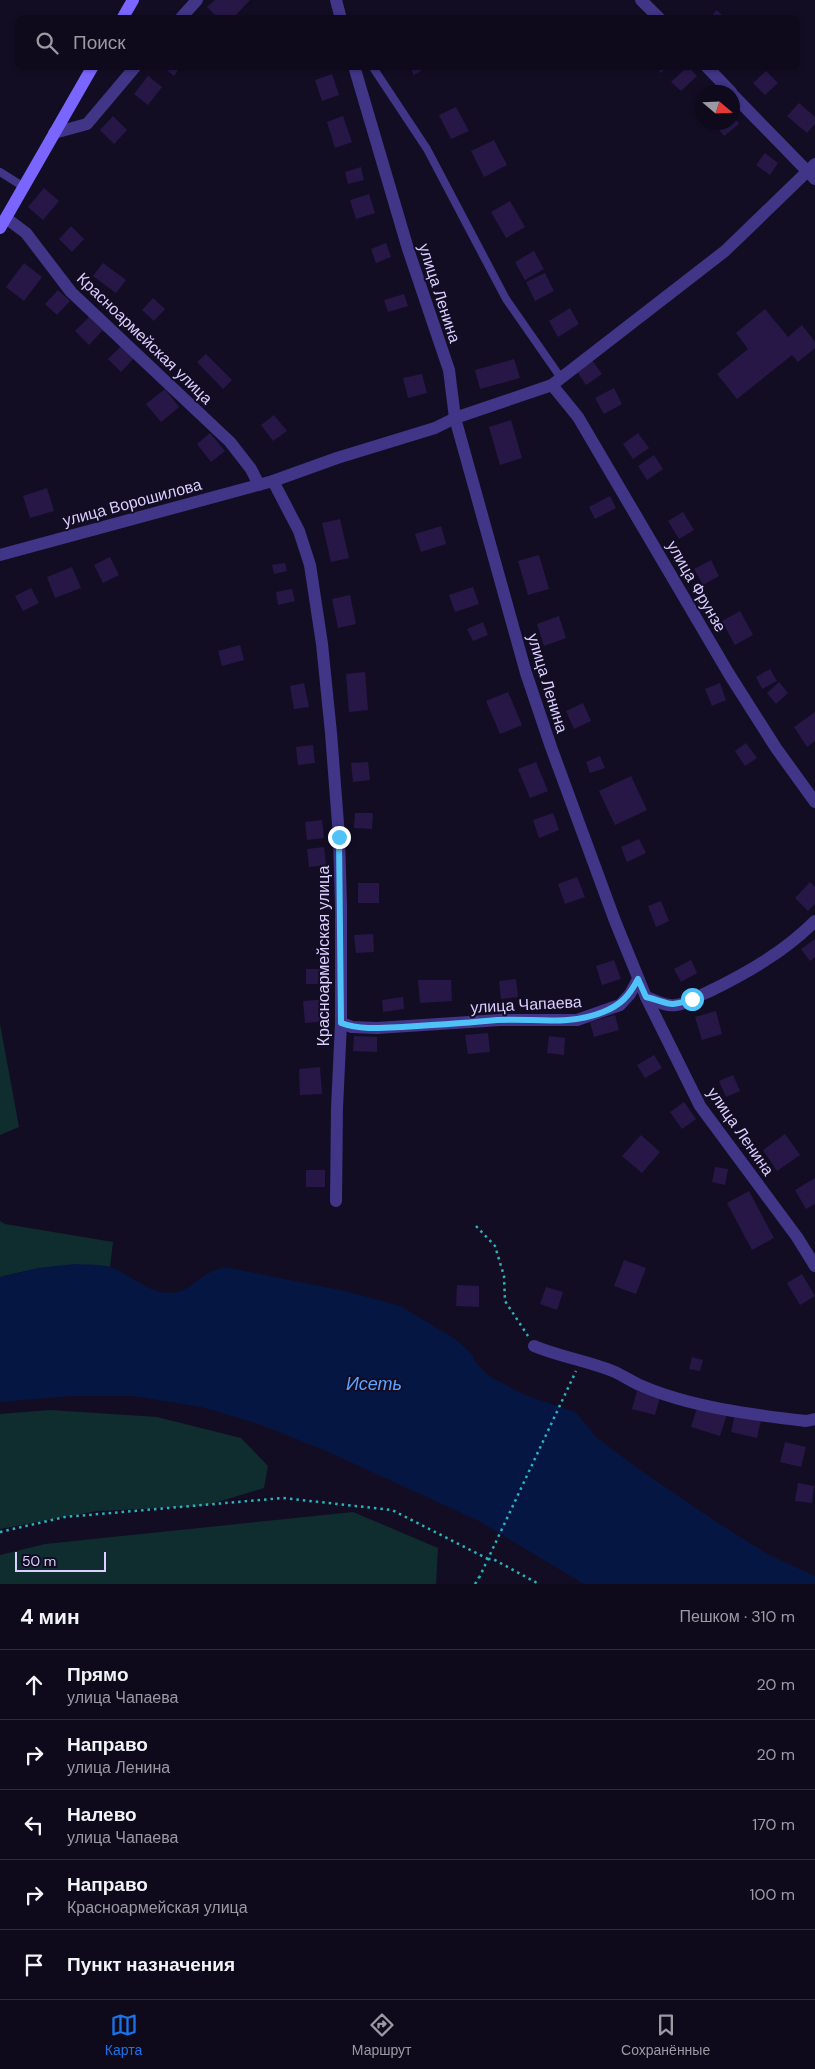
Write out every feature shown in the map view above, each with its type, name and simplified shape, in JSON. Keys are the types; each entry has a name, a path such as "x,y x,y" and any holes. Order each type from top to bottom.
{"main road":[{"path":"124,15 133,0"},
{"path":"3,223 91,70"}],"street":[{"path":"184,15 197,0"},
{"path":"336,0 340,15"},
{"path":"640,0 656,15"},
{"path":"54,133 87,124 133,70"},
{"name":"улица Ленина","path":"355,70 408,249 449,370 455,418 529,682 580,827 638,979 700,1106 797,1237 815,1266"},
{"path":"710,70 724,85"},
{"path":"740,101 813,171"},
{"name":"улица Ворошилова","path":"0,555 29,545 80,534 273,481 435,428 455,418 556,381 725,251 813,171"},
{"name":"Красноармейская улица","path":"3,223 26,233 71,292 230,442 252,469 259,485"},
{"name":"улица Фрунзе","path":"556,381 729,674 776,748 815,802"},
{"name":"Красноармейская улица","path":"273,481 306,548 320,628 329,708 339,837 341,1023 337,1108 336,1201"},
{"path":"646,997 661,1003 675,1005 692,999 734,979 763,962 815,922"},
{"name":"улица Чапаева","path":"341,1023 352,1027 377,1028 500,1020 577,1020 602,1013 620,1005 630,994 638,979"},
{"path":"534,1346 615,1372 641,1386 676,1397 739,1412 806,1421 815,1419"}],"lane":[{"path":"375,70 427,149 506,299 556,381"},
{"path":"0,172 24,187"}],"path":[{"path":"476,1226 495,1246 504,1276 505,1301 534,1346"},
{"path":"474,1584 479,1578 581,1361"},
{"path":"0,1532 65,1517 283,1498 392,1510 488,1559 493,1559 539,1584"}],"green space":[{"path":"0,1024 19,1127 0,1135"},
{"path":"0,1221 5,1224 113,1242 110,1267 80,1265 54,1267 0,1277"},
{"path":"50,1410 157,1417 241,1438 268,1466 264,1488 204,1506 97,1511 0,1529 0,1414"},
{"path":"353,1512 438,1548 436,1584 0,1584 0,1555 45,1544"}],"water":[{"name":"Исеть","path":"75,1264 110,1267 147,1287 163,1292 179,1292 212,1271 229,1268 349,1292 400,1306 455,1339 472,1354 476,1363 489,1376 525,1395 577,1414 597,1438 643,1472 767,1554 815,1576 815,1584 584,1584 479,1521 324,1450 256,1423 201,1407 133,1396 70,1396 0,1402 0,1277 38,1268"}],"building":[{"path":"215,0 250,0 236,15 215,15 207,7"},
{"path":"716,10 722,15 713,15"},
{"path":"167,70 178,70 174,76"},
{"path":"411,70 422,70 414,75"},
{"path":"684,70 692,70 697,76 681,91 671,82"},
{"path":"766,71 778,83 765,95 753,83"},
{"path":"332,74 339,95 322,101 315,80"},
{"path":"148,76 162,87 148,105 134,94"},
{"path":"799,103 815,117 815,124 807,133 787,116"},
{"path":"456,107 469,131 451,139 439,115"},
{"path":"113,116 127,130 114,144 100,130"},
{"path":"343,116 352,142 335,148 327,122"},
{"path":"719,130 732,130 724,136"},
{"path":"494,140 507,165 484,177 471,151"},
{"path":"765,153 778,163 770,175 756,165"},
{"path":"361,167 364,180 348,184 345,172"},
{"path":"44,188 59,201 43,220 28,207"},
{"path":"369,194 375,213 356,219 350,200"},
{"path":"510,201 525,227 506,238 491,212"},
{"path":"71,226 84,239 72,252 59,239"},
{"path":"386,243 391,257 376,263 371,249"},
{"path":"534,251 544,269 525,280 515,262"},
{"path":"24,263 42,277 24,301 6,287"},
{"path":"103,263 126,280 116,293 93,276"},
{"path":"545,273 554,291 535,301 526,282"},
{"path":"58,290 70,301 57,315 45,304"},
{"path":"404,294 408,306 388,312 384,300"},
{"path":"153,298 165,309 154,321 142,310"},
{"path":"570,308 579,324 558,337 549,321"},
{"path":"765,309 788,337 802,325 815,342 815,348 798,362 792,355 737,399 717,374 748,349 736,333"},
{"path":"89,317 103,330 89,345 75,331"},
{"path":"122,345 134,358 121,372 108,359"},
{"path":"206,354 232,380 223,389 197,362"},
{"path":"514,359 520,378 480,389 475,370"},
{"path":"591,359 602,374 586,385 576,370"},
{"path":"422,374 427,393 408,398 403,378"},
{"path":"614,388 622,404 604,414 595,398"},
{"path":"165,389 179,407 161,422 146,404"},
{"path":"274,415 287,431 273,441 261,425"},
{"path":"511,420 522,458 500,465 489,427"},
{"path":"210,433 225,451 211,462 197,444"},
{"path":"638,433 649,448 633,459 623,444"},
{"path":"654,455 663,469 647,480 638,466"},
{"path":"47,488 54,511 30,518 23,496"},
{"path":"610,496 616,508 595,519 589,507"},
{"path":"683,512 694,530 679,539 668,521"},
{"path":"340,519 349,558 331,562 322,523"},
{"path":"441,526 446,544 421,552 415,534"},
{"path":"539,555 549,589 528,595 518,561"},
{"path":"110,557 119,575 103,583 94,565"},
{"path":"711,560 719,576 703,585 694,569"},
{"path":"285,563 287,571 274,574 272,565"},
{"path":"72,567 81,588 55,598 47,577"},
{"path":"473,587 479,604 455,612 449,595"},
{"path":"31,588 39,603 23,611 15,596"},
{"path":"292,589 295,601 278,605 276,592"},
{"path":"350,595 356,624 338,628 332,599"},
{"path":"740,611 753,635 735,645 722,621"},
{"path":"559,616 566,638 544,646 537,624"},
{"path":"483,622 488,635 473,641 467,629"},
{"path":"240,645 244,660 222,666 218,651"},
{"path":"770,669 777,681 762,689 756,677"},
{"path":"365,672 368,710 349,712 346,674"},
{"path":"779,682 788,693 776,704 767,693"},
{"path":"304,683 309,707 294,709 290,686"},
{"path":"720,683 726,700 712,706 705,689"},
{"path":"508,692 522,725 500,734 486,701"},
{"path":"583,703 591,721 574,729 566,711"},
{"path":"815,712 815,741 807,747 794,727"},
{"path":"746,743 757,758 745,766 735,751"},
{"path":"313,745 315,763 298,765 296,747"},
{"path":"600,756 605,768 590,773 586,762"},
{"path":"368,762 370,780 353,782 351,763"},
{"path":"536,762 548,791 530,798 518,769"},
{"path":"631,776 647,810 615,825 599,791"},
{"path":"355,813 373,813 372,829 354,828"},
{"path":"553,813 559,830 539,838 533,820"},
{"path":"322,820 324,838 307,840 305,822"},
{"path":"639,839 646,853 627,862 621,847"},
{"path":"324,847 326,865 309,867 307,849"},
{"path":"577,877 585,897 565,904 558,884"},
{"path":"810,882 815,887 815,904 808,911 795,898"},
{"path":"358,883 379,883 379,903 358,903"},
{"path":"661,901 669,921 656,927 648,906"},
{"path":"373,934 374,952 356,953 354,935"},
{"path":"815,939 815,957 810,961 801,949"},
{"path":"614,960 621,979 602,985 596,966"},
{"path":"691,960 697,973 681,982 674,969"},
{"path":"306,969 326,969 326,984 306,984"},
{"path":"516,979 518,997 501,999 499,981"},
{"path":"418,980 451,980 452,1001 420,1003"},
{"path":"403,997 404,1009 383,1012 382,1000"},
{"path":"328,999 329,1021 305,1023 303,1001"},
{"path":"716,1011 722,1034 702,1040 695,1017"},
{"path":"615,1015 619,1030 594,1037 590,1022"},
{"path":"488,1033 490,1052 468,1054 465,1035"},
{"path":"354,1036 377,1037 377,1052 353,1051"},
{"path":"549,1036 565,1038 564,1055 547,1053"},
{"path":"654,1055 662,1068 645,1078 637,1065"},
{"path":"320,1067 322,1094 300,1095 299,1069"},
{"path":"733,1075 740,1091 726,1097 719,1081"},
{"path":"684,1102 696,1119 682,1129 670,1112"},
{"path":"785,1134 800,1155 777,1171 763,1150"},
{"path":"641,1135 660,1152 642,1173 622,1156"},
{"path":"715,1167 728,1169 725,1185 712,1182"},
{"path":"306,1170 325,1170 325,1187 306,1187"},
{"path":"815,1178 815,1204 806,1209 795,1190"},
{"path":"749,1191 774,1238 752,1250 727,1203"},
{"path":"624,1260 646,1268 636,1294 614,1286"},
{"path":"802,1274 815,1296 800,1305 787,1283"},
{"path":"457,1285 479,1286 479,1307 456,1306"},
{"path":"546,1287 563,1292 557,1310 540,1304"},
{"path":"692,1357 703,1360 700,1371 689,1369"},
{"path":"637,1391 660,1397 655,1415 632,1409"},
{"path":"698,1405 727,1414 720,1436 691,1427"},
{"path":"735,1414 761,1420 757,1438 731,1432"},
{"path":"785,1442 806,1447 801,1467 780,1462"},
{"path":"798,1483 814,1486 812,1503 795,1501"}],"route":[{"path":"339,837 341,1023 352,1027 377,1028 500,1020 577,1020 602,1013 620,1005 630,994 638,979 646,997 661,1003 675,1005 692,999"}]}
